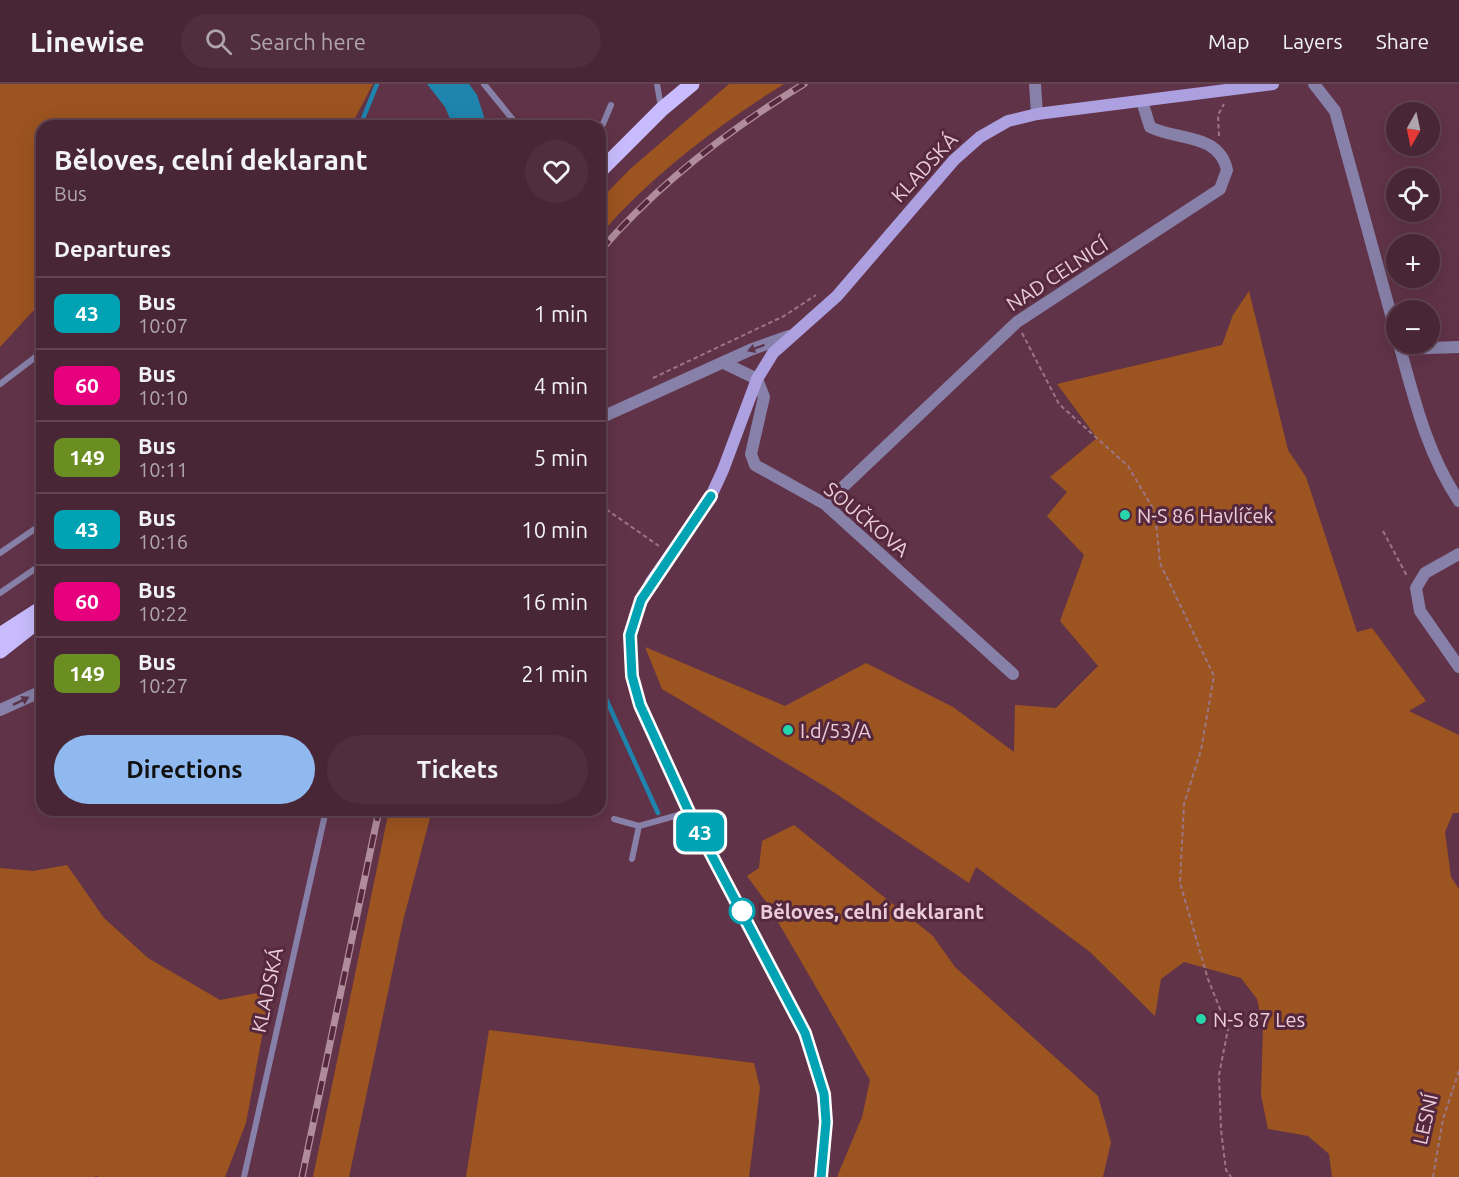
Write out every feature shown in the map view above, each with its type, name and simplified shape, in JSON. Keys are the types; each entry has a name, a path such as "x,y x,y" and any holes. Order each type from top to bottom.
{"main road":[{"path":"606,165 662,109 692,84"},
{"name":"KLADSKÁ","path":"821,1177 826,1122 824,1094 816,1063 781,984 689,812 640,705 632,676 630,635 635,616 651,582 711,496 757,379 773,353 789,336 837,296 954,160 971,145 1008,121 1037,114 1273,84"},
{"path":"0,635 36,612"},
{"path":"0,651 36,623"}],"street":[{"path":"1035,84 1037,114"},
{"path":"1314,84 1335,111 1387,300"},
{"path":"1142,101 1150,127 1161,132 1206,142 1219,151"},
{"name":"NAD CELNICÍ","path":"825,504 1017,322 1213,196 1225,180 1227,170 1219,151"},
{"name":"KLADSKÁ","path":"606,415 750,350 789,336"},
{"path":"1440,347 1459,347"},
{"path":"1402,354 1424,430 1444,479 1459,501"},
{"path":"724,363 757,379"},
{"name":"SOUČKOVA","path":"757,379 764,397 752,460 756,465 825,504 1013,674"},
{"path":"1459,554 1425,573 1416,588 1420,611 1459,667"},
{"path":"0,710 36,694"}],"lane":[{"path":"484,84 513,120"},
{"path":"657,84 662,109"},
{"path":"605,120 611,105"},
{"path":"0,384 36,357"},
{"path":"0,554 36,528"},
{"path":"0,593 36,568"},
{"path":"614,819 639,826 689,812"},
{"name":"KLADSKÁ","path":"244,1177 325,816"},
{"path":"632,859 639,826"}],"path":[{"path":"1219,151 1218,115 1233,89"},
{"path":"1017,322 1059,404 1128,466 1155,512 1160,562 1214,676 1202,750 1184,804 1179,883 1208,979 1228,1029 1218,1075 1226,1170 1231,1177"},
{"path":"606,509 671,555"},
{"path":"1383,531 1399,565 1416,588"},
{"name":"LESNÍ","path":"1432,1177 1443,1119 1459,1071"}],"shaded area":[{"path":"0,84 373,84 354,120 36,120 36,313 33,311 0,347"},
{"path":"729,84 784,84 734,117 686,153 641,192 606,228 606,194 629,170"},
{"path":"1249,291 1288,450 1306,477 1357,632 1372,628 1426,701 1409,711 1459,735 1459,813 1453,813 1445,832 1451,877 1459,889 1459,1177 1332,1177 1329,1154 1308,1136 1268,1129 1261,1095 1263,1026 1257,999 1241,978 1184,962 1161,979 1155,1016 1090,952 976,867 969,883 826,787 662,689 645,647 785,706 866,663 953,707 1014,752 1015,705 1056,708 1098,666 1060,621 1084,555 1047,516 1067,492 1050,477 1097,438 1057,384 1222,345 1233,315"},
{"path":"388,816 430,816 403,921 349,1177 313,1177"},
{"path":"794,825 933,936 955,967 1098,1096 1111,1142 1103,1177 837,1177 862,1117 870,1080 767,903 747,876 759,868 762,841"},
{"path":"67,865 104,918 148,958 220,1000 262,992 269,999 246,1123 225,1177 98,1177 96,1175 95,1177 0,1177 0,868 33,871"},
{"path":"489,1030 754,1063 760,1088 749,1177 466,1177"}],"water":[{"path":"427,84 469,84 477,95 485,120 450,120 445,107"}],"waterway":[{"path":"362,120 377,84"},
{"path":"606,699 658,813"}],"railway":[{"path":"606,244 646,203 695,160 748,120 804,84"},
{"path":"302,1177 378,816"}],"bus line":[{"name":"43","path":"711,496 641,600 630,635 632,676 640,705 689,812 805,1033 824,1094 826,1122 821,1177"}],"place":[{"name":"N-S 86 Havlíček","path":"1125,515"},
{"name":"I.d/53/A","path":"788,730"},
{"name":"Běloves, celní deklarant","path":"742,911"},
{"name":"N-S 87 Les","path":"1201,1019"}]}
